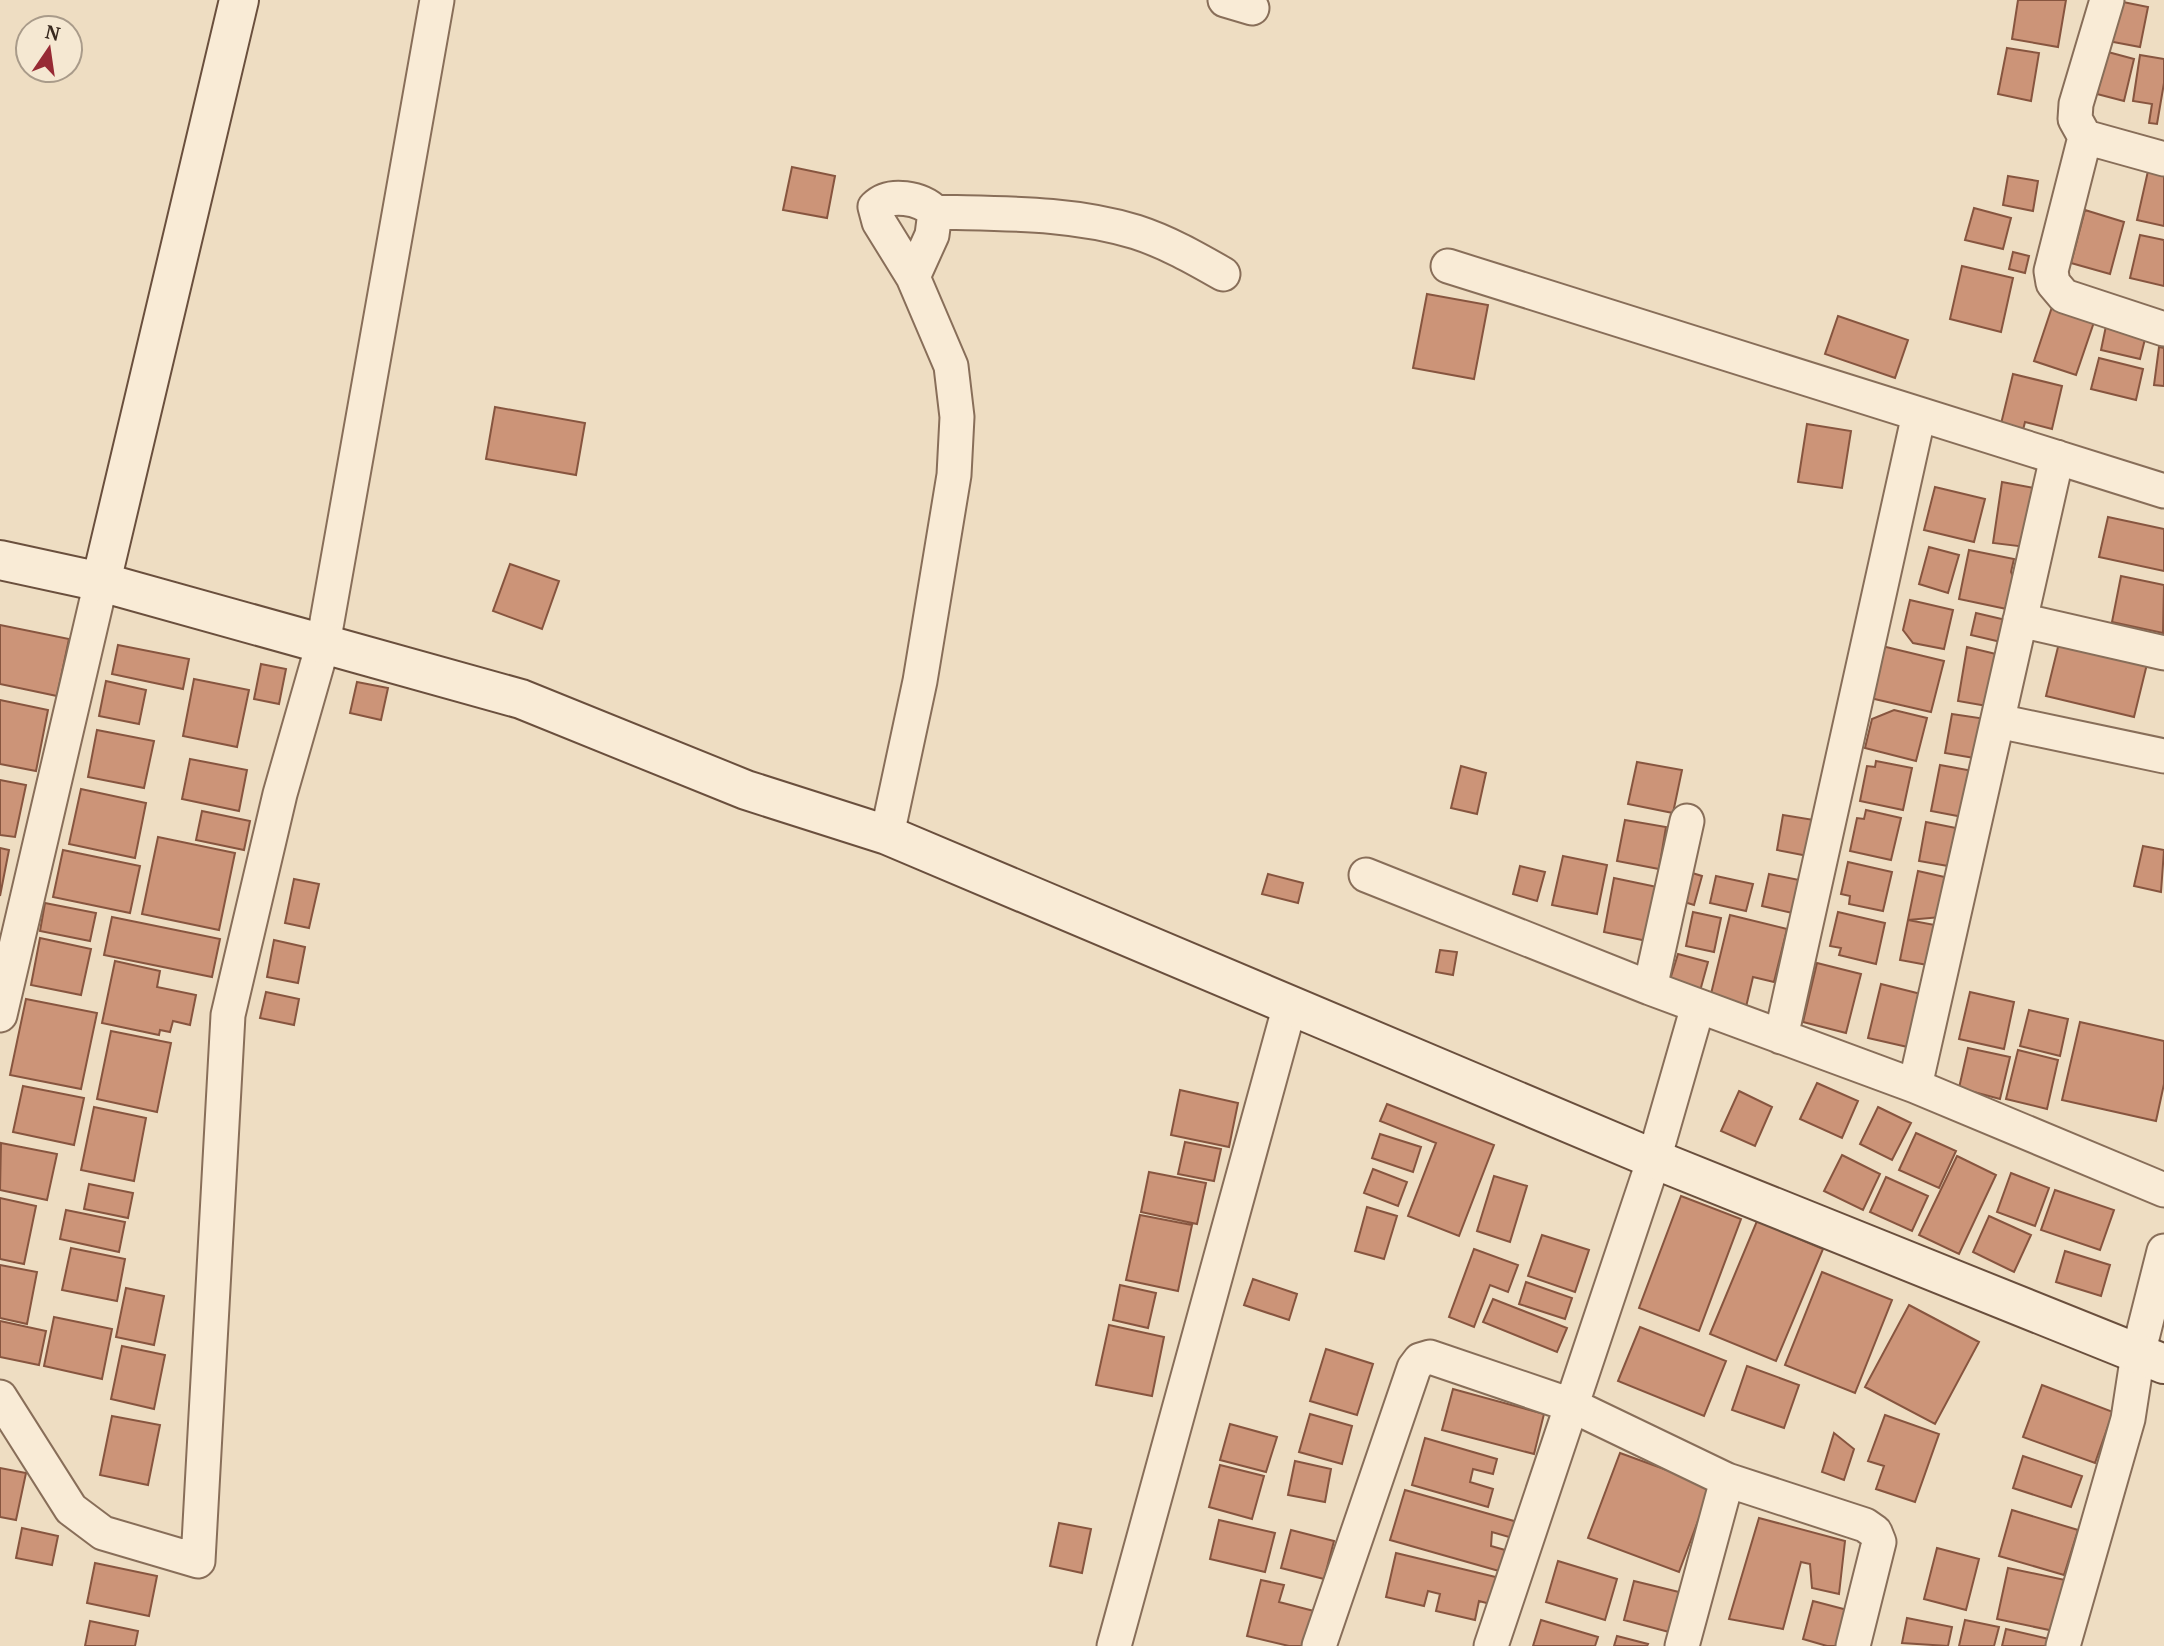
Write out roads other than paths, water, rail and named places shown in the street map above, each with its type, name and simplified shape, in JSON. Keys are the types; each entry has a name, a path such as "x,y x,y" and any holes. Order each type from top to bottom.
{"street":[{"path":"0,1015 239,0"},
{"path":"0,1396 71,1509 103,1533 198,1561 228,1015 280,794 323,644 436,0"},
{"path":"2107,0 2076,104 2075,119 2085,137 2050,271 2053,283 2064,296 2164,329"},
{"path":"2085,137 2164,159"},
{"path":"887,835 920,681 954,475 957,417 951,366 913,277 879,222 875,206 882,200 897,198 928,205 934,212 932,234 913,277"},
{"path":"934,212 1038,215 1134,232 1169,244 1223,274"},
{"path":"1448,266 2164,491"},
{"path":"1781,1037 1919,414"},
{"path":"1915,1086 2057,457"},
{"path":"0,560 101,582 521,699 746,790 887,835 1654,1159 2151,1359"},
{"path":"2020,620 2164,653"},
{"path":"1998,721 2164,756"},
{"path":"1650,988 1687,821"},
{"path":"1366,875 1650,988 1915,1086 2164,1190"},
{"path":"1114,1646 1290,1005"},
{"path":"1492,1646 1654,1159 1698,1006"},
{"path":"2063,1646 2128,1419 2151,1359 2164,1251"},
{"path":"1319,1646 1414,1368 1420,1360 1430,1357 1571,1405 1727,1480 1865,1525 1875,1532 1879,1542 1853,1646"},
{"path":"1682,1646 1727,1480"}]}
